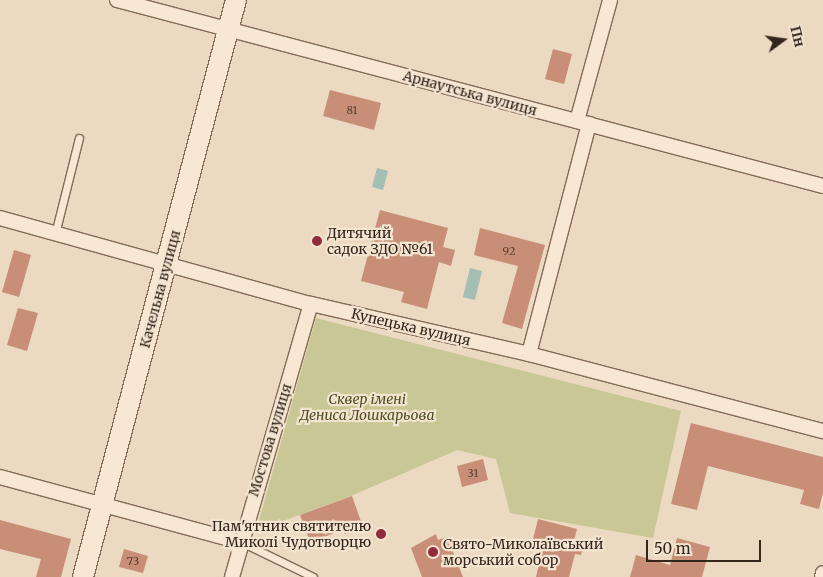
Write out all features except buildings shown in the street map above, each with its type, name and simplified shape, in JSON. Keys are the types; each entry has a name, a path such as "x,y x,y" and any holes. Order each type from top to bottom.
{"street":[{"name":"Арнаутська вулиця","path":"117,0 823,186"},
{"name":"Качельна вулиця","path":"83,577 104,504 236,0"},
{"path":"529,354 610,0"},
{"name":"Купецька вулиця","path":"0,218 311,304 529,354 823,431"},
{"name":"Мостова вулиця","path":"232,577 311,304"},
{"path":"0,477 241,542"},
{"path":"822,577 823,573"}],"lane":[{"path":"55,234 79,138"},
{"path":"241,542 313,577"}],"green space":[{"name":"Сквер імені Дениса Лошкарьова","path":"316,318 681,411 653,538 510,513 496,459 457,450 351,496 256,531"}],"shaded area":[{"path":"377,168 388,171 383,190 372,187"},
{"path":"470,268 482,271 475,300 463,297"}],"place":[{"name":"Дитячий садок ЗДО №61","path":"317,241"},
{"name":"Пам'ятник святителю Миколі Чудотворцю","path":"381,534"},
{"name":"Свято-Миколаївський морський собор","path":"433,552"}]}
